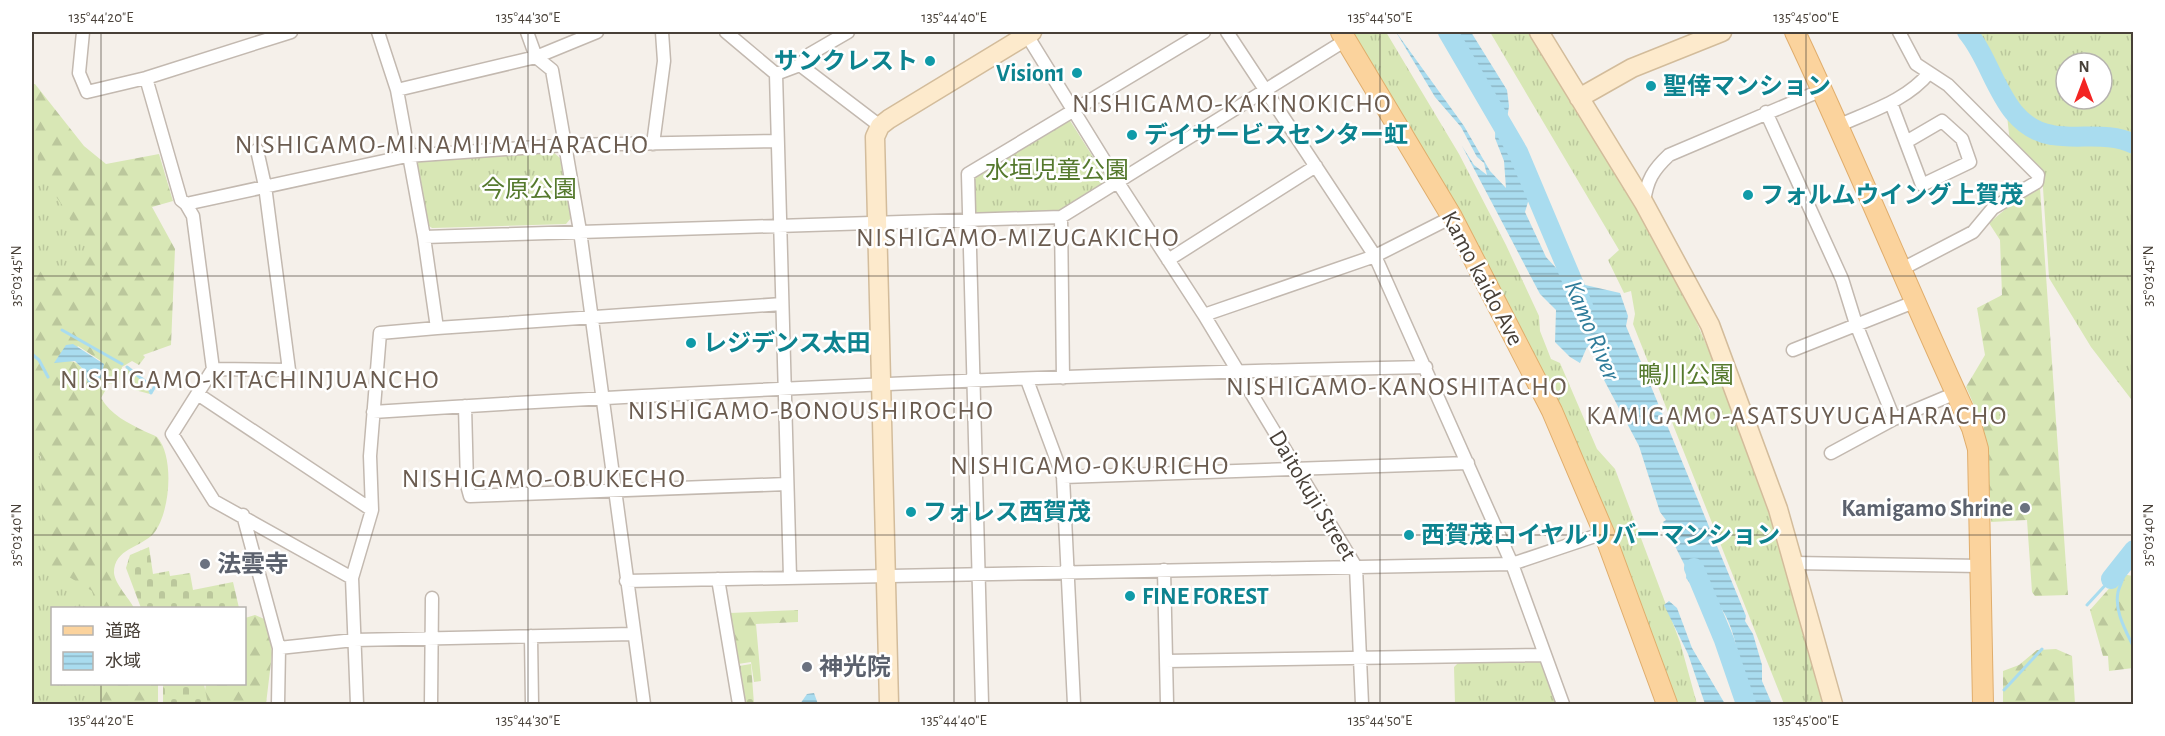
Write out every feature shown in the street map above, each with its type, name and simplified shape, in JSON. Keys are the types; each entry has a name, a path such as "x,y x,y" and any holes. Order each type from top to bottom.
{"main road":[{"path":"1795,32 1840,125 1914,302 1972,428 1978,449 1983,705"},
{"name":"Kamo kaido Ave","path":"1343,36 1452,217 1552,411 1604,533 1667,705"}],"street":[{"path":"83,32 79,73 87,92 146,78 283,32"},
{"path":"378,32 397,90 407,156 424,237 437,328"},
{"path":"527,32 536,57 552,70 580,231 613,490 644,705"},
{"path":"397,90 536,57 597,32"},
{"path":"653,144 664,61 662,32"},
{"path":"726,32 776,74 778,224 790,577"},
{"path":"776,74 800,65 810,54 848,32"},
{"path":"982,705 968,174 1073,108 1204,32"},
{"path":"1227,32 1375,256 1426,366 1512,564 1563,705"},
{"path":"1539,32 1644,203 1710,325 1778,509 1833,705"},
{"path":"1579,98 1632,68 1722,32"},
{"path":"1899,32 1916,64 1948,86 2038,175 2037,182 1993,208 1973,232 1902,269"},
{"path":"889,705 874,149 880,126 1028,33"},
{"name":"Daitokuji Street","path":"1028,33 1117,181 1238,370 1356,567 1362,705"},
{"path":"424,237 778,224 1061,217 1266,89 1343,36"},
{"path":"800,65 880,126"},
{"path":"1840,125 1891,103 1918,86 1929,73"},
{"path":"146,78 181,200 193,216 213,369 199,395 172,434 214,501 243,515 352,578"},
{"path":"1644,203 1646,183 1652,171 1669,155 1822,90"},
{"path":"1891,103 1922,185 1970,162 1962,139 1942,121 1906,142"},
{"path":"1766,112 1842,279 1856,324 1894,419"},
{"path":"186,204 407,156 565,145 776,141"},
{"path":"213,369 289,370 265,186 257,150"},
{"path":"1168,260 1316,166"},
{"path":"1061,217 1063,378"},
{"path":"1204,315 1375,256 1452,217"},
{"path":"1793,350 1914,302"},
{"path":"357,705 352,578 372,510 370,456 380,333 782,304"},
{"path":"373,412 785,388 1238,370 1426,366"},
{"path":"1027,380 1063,477 1070,572 1074,705"},
{"path":"1832,453 1894,419 1956,393"},
{"path":"199,395 372,510"},
{"path":"465,406 467,485 470,496 787,484"},
{"path":"1063,477 1297,467 1468,463"},
{"path":"243,515 279,648 278,705"},
{"path":"626,581 1512,564 1604,533"},
{"path":"1793,563 1981,566"},
{"path":"1164,570 1167,705"},
{"path":"718,579 739,705"},
{"path":"431,705 432,598"},
{"path":"279,648 354,640 633,634"},
{"path":"531,636 532,705"},
{"path":"1166,661 1544,655"}],"green space":[{"name":"鴨川公園","path":"1351,32 1386,32 1459,154 1506,245 1539,316 1540,331 1551,359 1560,363 1597,449 1615,469 1680,642 1697,704 1670,704 1611,534 1535,356 1420,144"},
{"name":"鴨川公園","path":"1490,32 1528,32 1640,211 1677,276 1714,363 1772,522 1825,704 1794,704 1792,702 1784,704 1633,324 1635,314 1631,291 1624,293 1608,260 1619,250"},
{"path":"1972,32 2133,32 2133,417 2131,399 2091,347 2049,278 2042,173 2010,143 2004,88"},
{"path":"32,84 35,84 84,146 106,164 159,154 173,201 152,207 175,249 171,345 143,355 145,357 139,365 132,361 122,367 119,383 109,384 101,398 120,418 157,437 163,446 166,458 167,499 159,524 149,538 123,553 115,565 114,573 117,582 133,607 97,607 92,591 43,561 41,457 32,445 32,257 37,262 68,273 88,252 62,205 40,174 32,117","holes":["78,346 101,361 87,381 81,367 68,361"]},
{"path":"32,85 169,255 32,281"},
{"path":"2133,93 2133,131 2118,121"},
{"name":"水垣児童公園","path":"1069,119 1105,176 1103,184 1061,211 974,214 975,177"},
{"name":"今原公園","path":"553,152 560,158 571,218 566,224 432,228 426,224 414,166 419,160"},
{"path":"2040,188 2068,595 2035,596 2032,592 2027,520 1991,522 1986,453 1974,404 1966,387 1985,355 1977,308 2002,295 2000,240 1989,223 2008,207"},
{"path":"126,367 146,382 150,394 131,389 124,375"},
{"path":"32,411 58,550 130,607 51,607 51,685 155,685 155,704 32,704"},
{"path":"149,547 153,574 169,571 170,576 190,573 193,590 233,582 239,607 141,607 126,568 130,555"},
{"path":"2122,574 2133,576 2133,668 2109,671 2108,656 2103,656 2090,610"},
{"path":"798,610 798,622 756,624 761,681 754,682 751,662 738,664 730,613"},
{"path":"255,615 269,621 272,654 266,704 203,704 206,685 246,685 246,618"},
{"path":"2056,649 2072,656 2075,704 2003,704 2003,671 2019,665 2037,650"},
{"path":"1459,662 1541,662 1557,704 1455,704 1454,667"},
{"path":"751,664 754,704 745,704 739,666"},
{"path":"97,685 158,685 158,704 88,704"},
{"path":"163,685 204,685 208,704 163,704"}],"water":[{"path":"1396,32 1464,126 1490,171 1506,188 1504,161 1495,138 1496,110 1491,93 1457,32 1471,32 1507,90 1509,106 1506,126 1514,139 1521,167 1533,185 1525,212 1546,257 1568,281 1620,293 1628,316 1626,326 1746,616 1745,621 1753,634 1762,665 1762,681 1772,704 1740,704 1738,655 1728,620 1709,595 1695,590 1686,578 1687,570 1663,522 1666,520 1660,512 1639,446 1604,380 1607,377 1601,364 1587,347 1580,363 1570,357 1555,342 1556,310 1540,294 1462,146 1474,165 1487,175 1484,163 1477,157 1461,127 1435,97"},
{"path":"73,344 104,364 101,378 88,383 84,370 75,361 54,363 66,345"},
{"path":"1669,601 1677,608 1692,648 1725,704 1705,704 1688,654 1664,605"},
{"path":"814,693 818,704 800,704 807,694"}],"waterway":[{"name":"Kamo River","path":"1448,32 1518,152 1583,306"},
{"path":"1967,32 1977,45 2010,107 2021,120 2035,130 2052,135 2114,138 2134,144"},
{"path":"62,330 122,364"},
{"path":"32,354 39,360 48,377"},
{"path":"127,367 146,382 151,393"},
{"path":"151,384 155,386 151,393"},
{"path":"2111,579 2134,550"},
{"path":"2124,563 2125,571 2117,599 2122,621 2134,648"},
{"name":"Kamo River","path":"1694,568 1724,640 1746,704"},
{"path":"2087,605 2111,579"},
{"path":"2004,690 2042,649"}],"place":[{"name":"サンクレスト","path":"930,61"},
{"name":"Vision1","path":"1077,73"},
{"name":"聖倖マンション","path":"1651,86"},
{"name":"デイサービスセンター虹","path":"1132,135"},
{"name":"フォルムウイング上賀茂","path":"1748,195"},
{"name":"レジデンス太田","path":"691,343"},
{"name":"Kamigamo Shrine","path":"2025,508"},
{"name":"フォレス西賀茂","path":"911,512"},
{"name":"西賀茂ロイヤルリバーマンション","path":"1409,535"},
{"name":"法雲寺","path":"205,564"},
{"name":"FINE FOREST","path":"1130,596"},
{"name":"神光院","path":"807,667"}],"district":[{"name":"NISHIGAMO-KAKINOKICHO","path":"1232,103"},
{"name":"NISHIGAMO-MINAMIIMAHARACHO","path":"442,144"},
{"name":"NISHIGAMO-MIZUGAKICHO","path":"1018,237"},
{"name":"NISHIGAMO-KITACHINJUANCHO","path":"250,379"},
{"name":"NISHIGAMO-KANOSHITACHO","path":"1397,386"},
{"name":"NISHIGAMO-BONOUSHIROCHO","path":"811,410"},
{"name":"KAMIGAMO-ASATSUYUGAHARACHO","path":"1797,415"},
{"name":"NISHIGAMO-OKURICHO","path":"1090,465"},
{"name":"NISHIGAMO-OBUKECHO","path":"544,478"}]}
